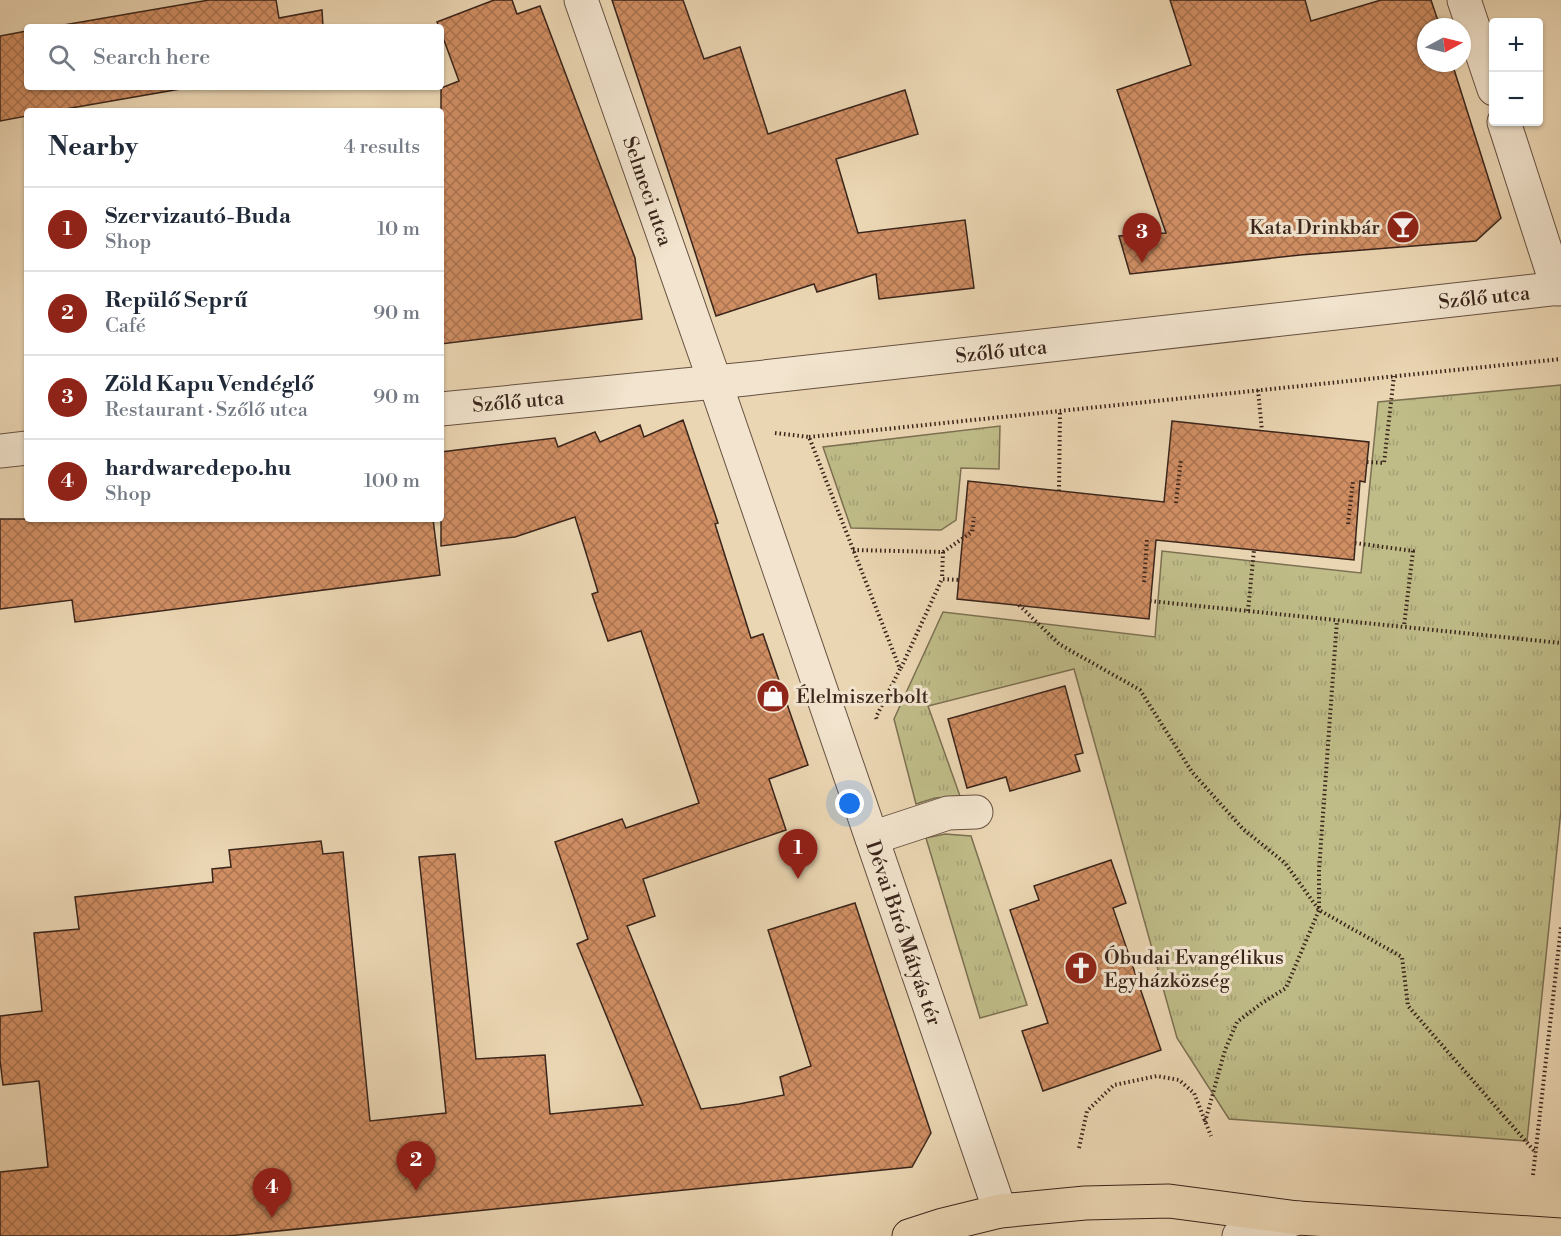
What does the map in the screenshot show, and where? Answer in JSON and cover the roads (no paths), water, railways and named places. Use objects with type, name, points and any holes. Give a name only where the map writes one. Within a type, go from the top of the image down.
[{"type":"main road","points":[[909,1236],[1000,1211],[1085,1203],[1169,1201],[1298,1218],[1561,1235]]},
{"type":"street","name":"Selmeci utca","points":[[581,0],[731,381]]},
{"type":"street","points":[[1464,0],[1489,74]]},
{"type":"street","points":[[1505,126],[1560,289]]},
{"type":"street","name":"Szőlő utca","points":[[444,409],[731,381],[1560,289]]},
{"type":"street","name":"Dévai Bíró Mátyás tér","points":[[731,381],[872,838],[1000,1211]]},
{"type":"street","points":[[0,451],[24,448]]},
{"type":"street","points":[[872,838],[948,813],[976,812]]},
{"type":"street","points":[[1239,1236],[1298,1218]]},
{"type":"place","name":"Kata Drinkbár","points":[[1403,227]]},
{"type":"place","name":"Zöld Kapu Vendéglő","points":[[1142,263]]},
{"type":"place","name":"Élelmiszerbolt","points":[[773,696]]},
{"type":"place","name":"Szervizautó-Buda","points":[[798,879]]},
{"type":"place","name":"Óbudai Evangélikus Egyházközség","points":[[1081,968]]},
{"type":"place","name":"Repülő Seprű","points":[[416,1191]]},
{"type":"place","name":"hardwaredepo.hu","points":[[272,1218]]}]
